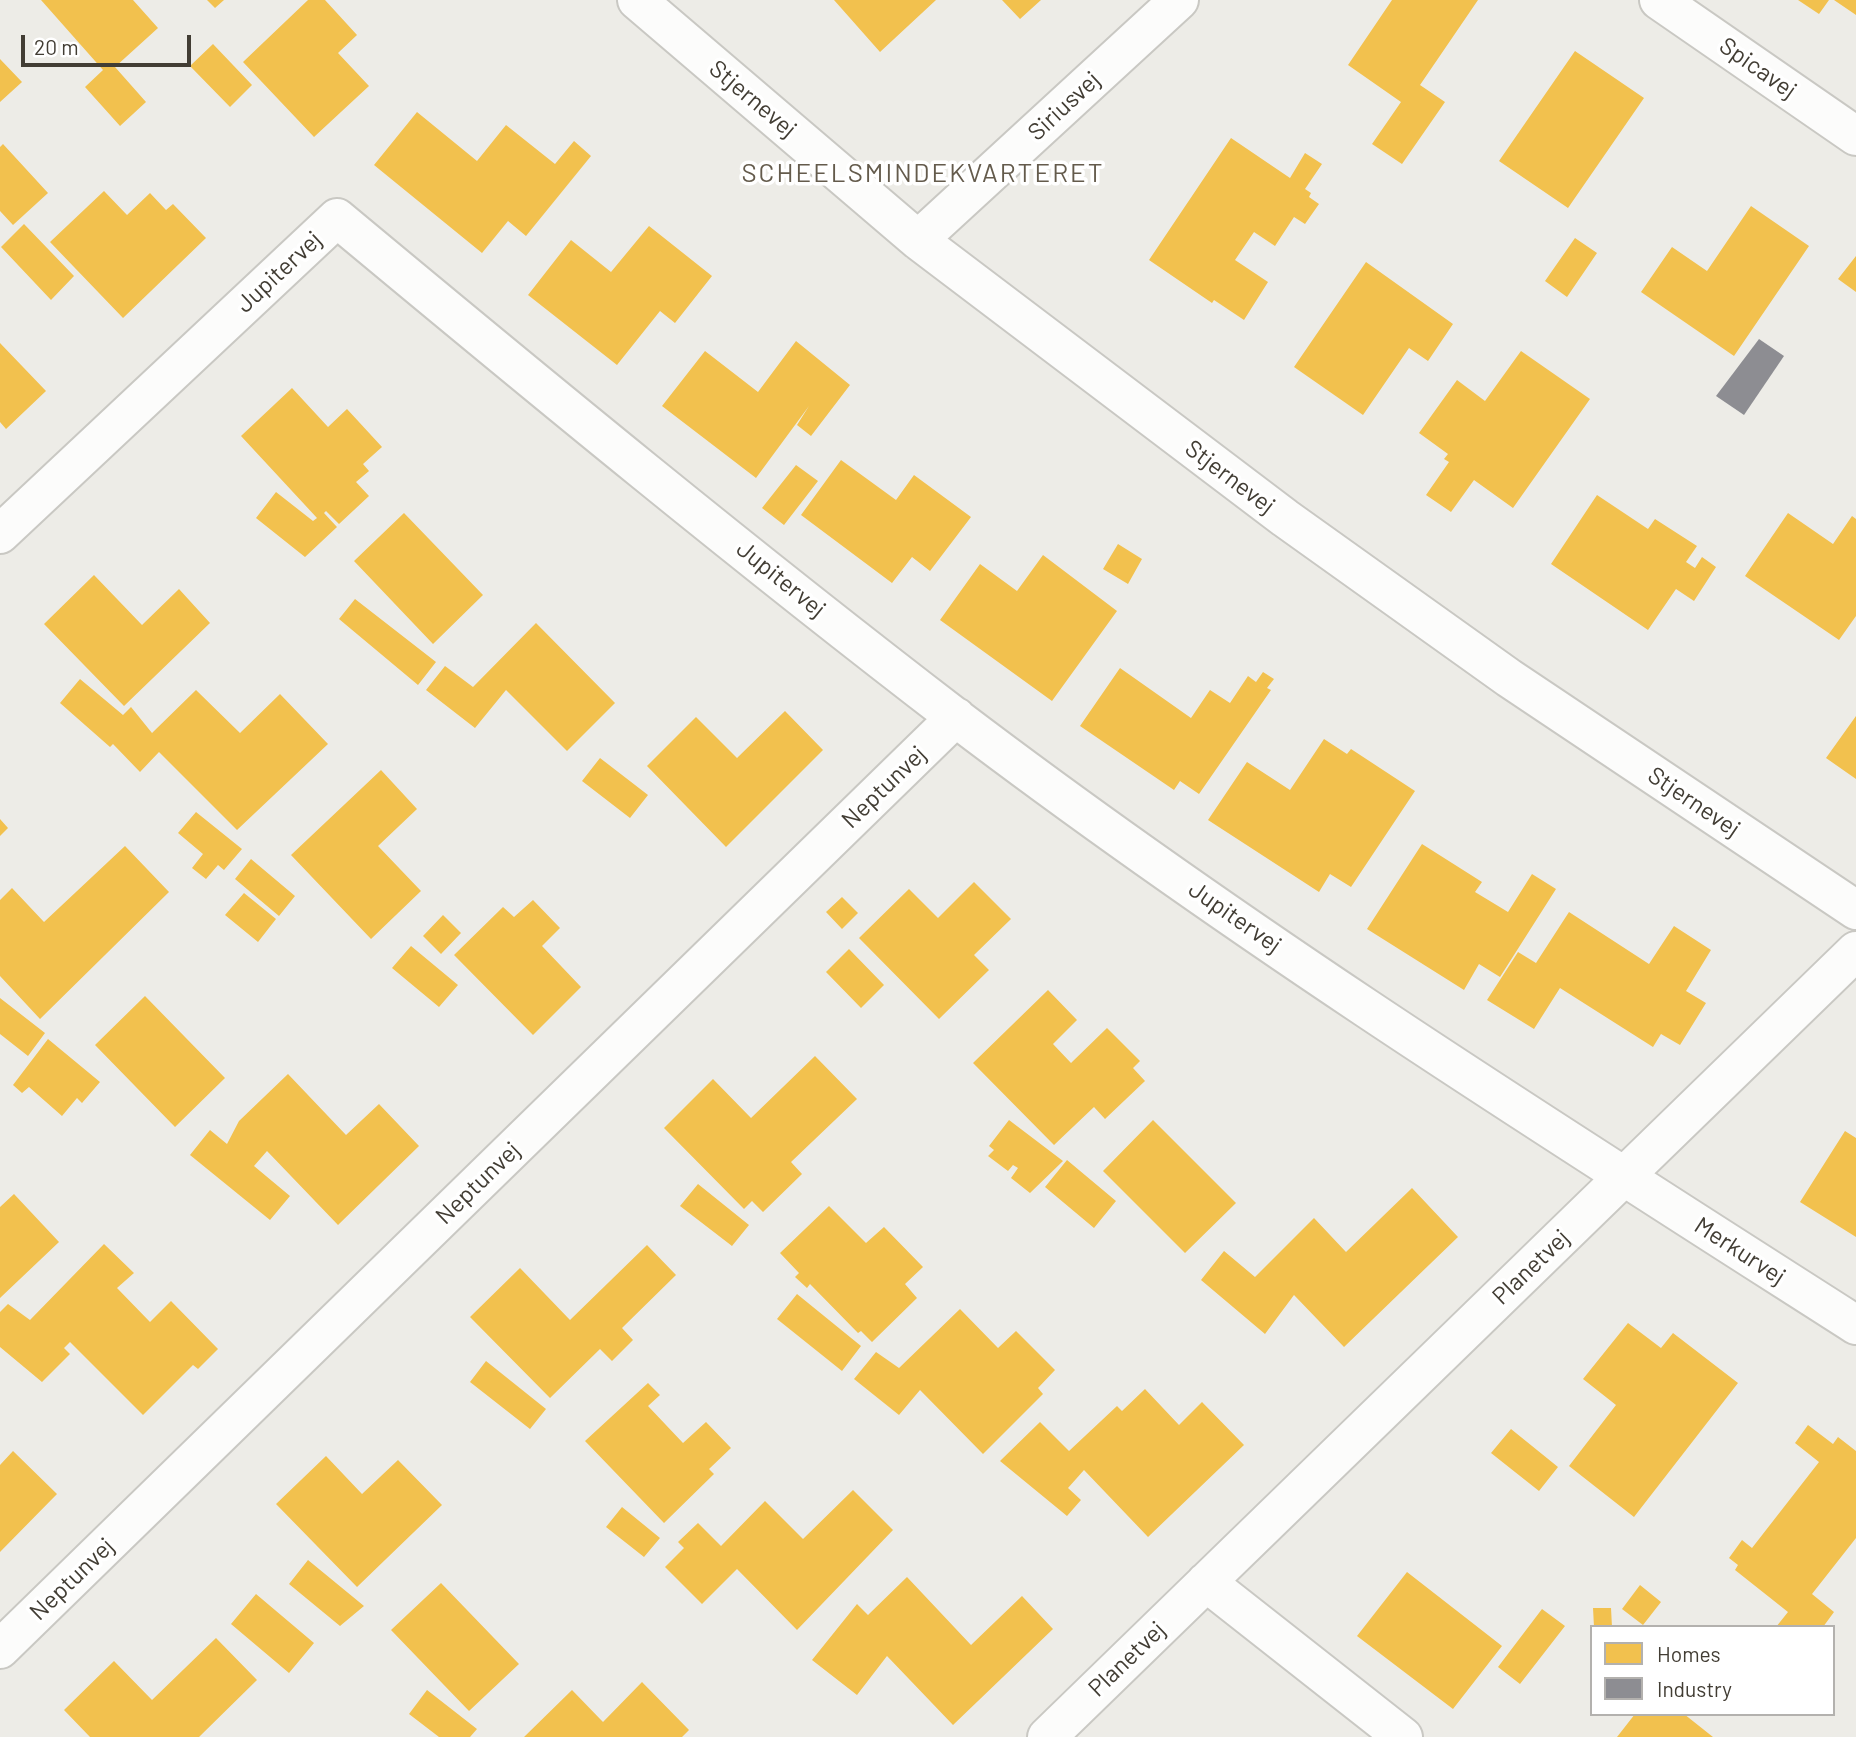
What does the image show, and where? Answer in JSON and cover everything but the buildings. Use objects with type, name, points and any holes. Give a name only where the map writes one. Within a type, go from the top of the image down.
[{"type":"street","name":"Stjernevej","points":[[637,0],[918,240],[1307,534],[1509,678],[1856,910]]},
{"type":"street","name":"Siriusvej","points":[[918,240],[1179,0]]},
{"type":"street","name":"Spicavej","points":[[1659,0],[1856,136]]},
{"type":"street","name":"Jupitervej","points":[[0,534],[337,218],[533,382],[956,717],[1270,943],[1624,1177]]},
{"type":"street","name":"Neptunvej","points":[[0,1649],[956,717]]},
{"type":"street","name":"Planetvej","points":[[1047,1737],[1856,951]]},
{"type":"street","name":"Merkurvej","points":[[1624,1177],[1856,1325]]},
{"type":"street","points":[[1206,1582],[1403,1737]]},
{"type":"district","name":"SCHEELSMINDEKVARTERET","points":[[923,173]]}]
